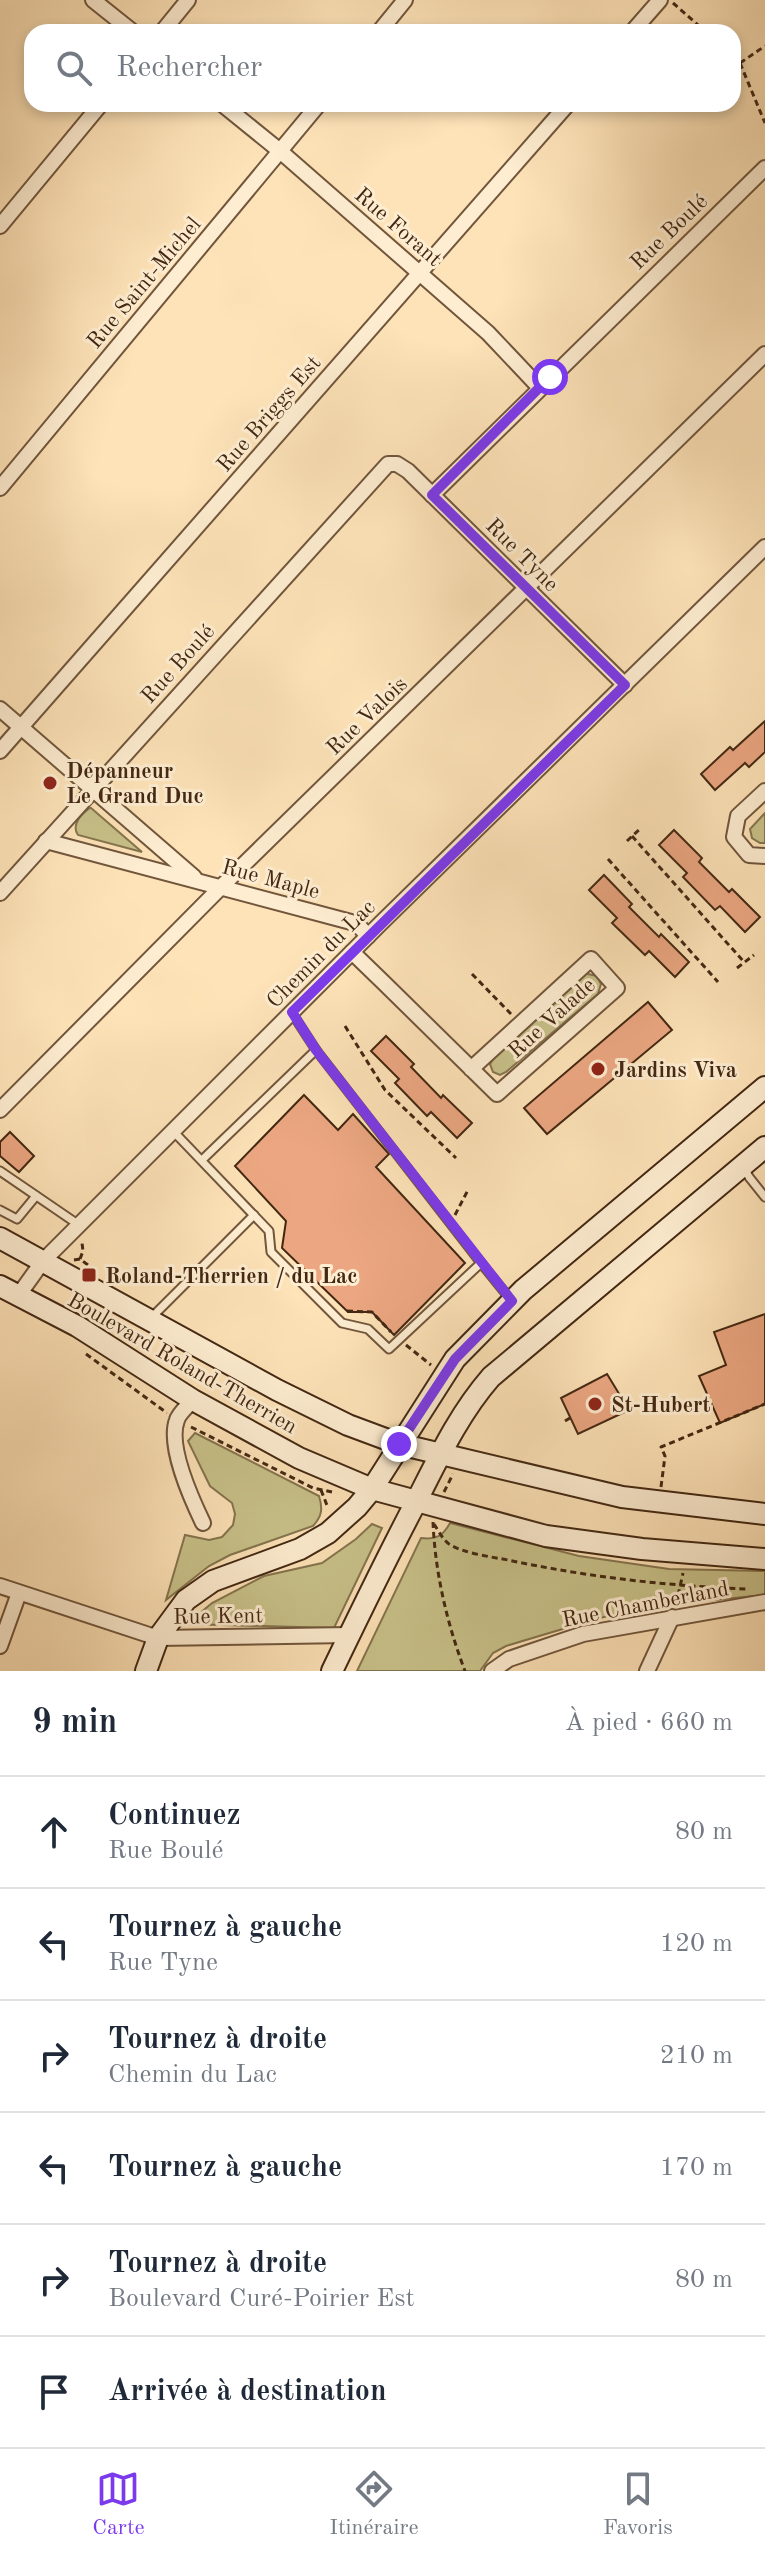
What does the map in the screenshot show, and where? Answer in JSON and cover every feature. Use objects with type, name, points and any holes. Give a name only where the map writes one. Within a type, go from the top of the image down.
[{"type":"main road","points":[[146,1671],[158,1638],[186,1600],[213,1581],[300,1549],[328,1533],[357,1507],[372,1489],[455,1359],[512,1301],[765,1087]]},
{"type":"main road","points":[[332,1671],[349,1635],[429,1512],[440,1453],[470,1401],[491,1377],[765,1147]]},
{"type":"main road","name":"Boulevard Roland-Therrien","points":[[0,1238],[277,1390],[348,1425],[399,1444],[622,1497],[765,1514]]},
{"type":"main road","name":"Boulevard Roland-Therrien","points":[[9,1291],[77,1326],[193,1400],[299,1458],[429,1512],[546,1536],[642,1549],[765,1559]]},
{"type":"street","points":[[93,0],[123,24]]},
{"type":"street","points":[[168,24],[188,0]]},
{"type":"street","points":[[386,24],[405,0]]},
{"type":"street","points":[[641,24],[666,1]]},
{"type":"street","points":[[0,226],[94,112]]},
{"type":"street","name":"Rue Forant","points":[[232,112],[499,343],[540,388]]},
{"type":"street","name":"Rue Saint-Michel","points":[[0,488],[312,112]]},
{"type":"street","name":"Rue Briggs Est","points":[[0,751],[561,112]]},
{"type":"street","name":"Rue Boulé","points":[[432,495],[765,168]]},
{"type":"street","name":"Rue Valois","points":[[0,1110],[221,887],[765,354]]},
{"type":"street","name":"Rue Boulé","points":[[0,893],[388,464]]},
{"type":"street","name":"Rue Tyne","points":[[388,464],[401,465],[625,685]]},
{"type":"street","name":"Chemin du Lac","points":[[9,1291],[43,1261],[368,936],[765,547]]},
{"type":"street","name":"Rue Maple","points":[[0,709],[191,876],[205,883]]},
{"type":"street","points":[[765,791],[738,816],[734,837],[749,855],[765,856]]},
{"type":"street","name":"Rue Maple","points":[[46,841],[351,922],[368,936]]},
{"type":"street","name":"Rue Valade","points":[[352,952],[471,1069],[497,1094],[617,988],[591,959],[471,1069]]},
{"type":"street","points":[[193,1400],[177,1420],[176,1440],[191,1498],[203,1523]]},
{"type":"street","name":"Rue Kent","points":[[0,1586],[158,1638],[349,1635]]},
{"type":"street","points":[[0,1646],[19,1593]]},
{"type":"street","name":"Rue Chamberland","points":[[492,1671],[509,1659],[583,1634],[765,1602]]},
{"type":"street","points":[[647,1671],[672,1617]]},
{"type":"lane","points":[[292,1012],[316,1050],[512,1301]]},
{"type":"lane","points":[[202,1160],[316,1050]]},
{"type":"lane","points":[[173,1131],[269,1231],[271,1252],[342,1323],[368,1329],[389,1349],[481,1263]]},
{"type":"lane","points":[[744,1165],[749,1177],[765,1197]]},
{"type":"lane","points":[[0,1171],[79,1225]]},
{"type":"lane","points":[[0,1238],[36,1196]]},
{"type":"lane","points":[[0,1210],[17,1219]]},
{"type":"lane","points":[[150,1320],[254,1215]]},
{"type":"path","points":[[666,1],[696,24]]},
{"type":"path","points":[[741,62],[765,46]]},
{"type":"path","points":[[741,65],[765,123]]},
{"type":"path","points":[[627,841],[641,828]]},
{"type":"path","points":[[632,836],[744,962]]},
{"type":"path","points":[[608,859],[718,982]]},
{"type":"path","points":[[737,968],[754,955]]},
{"type":"path","points":[[472,974],[520,1023]]},
{"type":"path","points":[[345,1026],[385,1090],[456,1158]]},
{"type":"path","points":[[451,1224],[468,1190]]},
{"type":"path","points":[[339,1304],[348,1312],[372,1312],[399,1340],[443,1374]]},
{"type":"path","points":[[657,1502],[664,1474],[665,1456],[661,1447],[765,1404]]},
{"type":"path","points":[[565,1421],[570,1418]]},
{"type":"path","points":[[461,1458],[429,1512],[434,1557],[456,1648],[465,1671]]},
{"type":"path","points":[[672,1617],[682,1587],[683,1573]]},
{"type":"shaded area","points":[[90,808],[142,852],[78,835],[76,824]]},
{"type":"shaded area","points":[[765,813],[765,843],[760,843],[752,838],[750,829]]},
{"type":"shaded area","points":[[583,973],[597,976],[601,984],[598,994],[506,1072],[500,1075],[493,1072],[490,1064],[495,1056]]},
{"type":"shaded area","points":[[195,1433],[319,1496],[321,1512],[313,1526],[230,1555],[209,1566],[166,1600],[185,1535],[209,1540],[222,1537],[233,1525],[235,1514],[232,1503],[210,1486],[188,1441]]},
{"type":"shaded area","points":[[450,1523],[579,1556],[669,1569],[765,1571],[765,1595],[665,1605],[596,1619],[506,1646],[493,1653],[480,1671],[357,1671],[421,1538],[438,1536]]},
{"type":"shaded area","points":[[372,1524],[382,1528],[334,1628],[187,1624],[212,1603],[264,1576],[322,1563]]},
{"type":"building","points":[[765,721],[765,752],[749,767],[745,763],[715,790],[701,774]]},
{"type":"building","points":[[674,830],[702,858],[699,862],[760,917],[745,932],[720,906],[715,910],[683,877],[687,873],[659,845]]},
{"type":"building","points":[[604,875],[632,904],[629,907],[689,962],[675,977],[649,951],[645,955],[612,923],[617,918],[589,890]]},
{"type":"building","name":"Jardins Viva","points":[[648,1002],[672,1030],[547,1134],[524,1108]]},
{"type":"building","points":[[386,1036],[441,1098],[443,1095],[472,1123],[457,1138],[431,1112],[427,1116],[395,1083],[399,1079],[371,1051]]},
{"type":"building","points":[[304,1095],[338,1130],[353,1114],[389,1154],[376,1167],[465,1263],[394,1335],[372,1312],[348,1312],[282,1248],[286,1221],[235,1166]]},
{"type":"building","points":[[10,1132],[34,1156],[19,1172],[0,1156],[0,1142]]},
{"type":"building","points":[[765,1314],[765,1404],[720,1423],[699,1376],[726,1365],[714,1332]]},
{"type":"building","name":"St-Hubert","points":[[607,1374],[629,1410],[578,1434],[561,1398]]},
{"type":"place","name":"Dépanneur Le Grand Duc","points":[[50,783]]},
{"type":"place","name":"Jardins Viva","points":[[598,1069]]},
{"type":"place","name":"Roland-Therrien / du Lac","points":[[89,1275]]},
{"type":"place","name":"St-Hubert","points":[[595,1404]]},
{"type":"route","points":[[399,1444],[443,1374],[512,1301],[316,1050],[292,1012],[625,685],[432,495],[550,377]]}]
